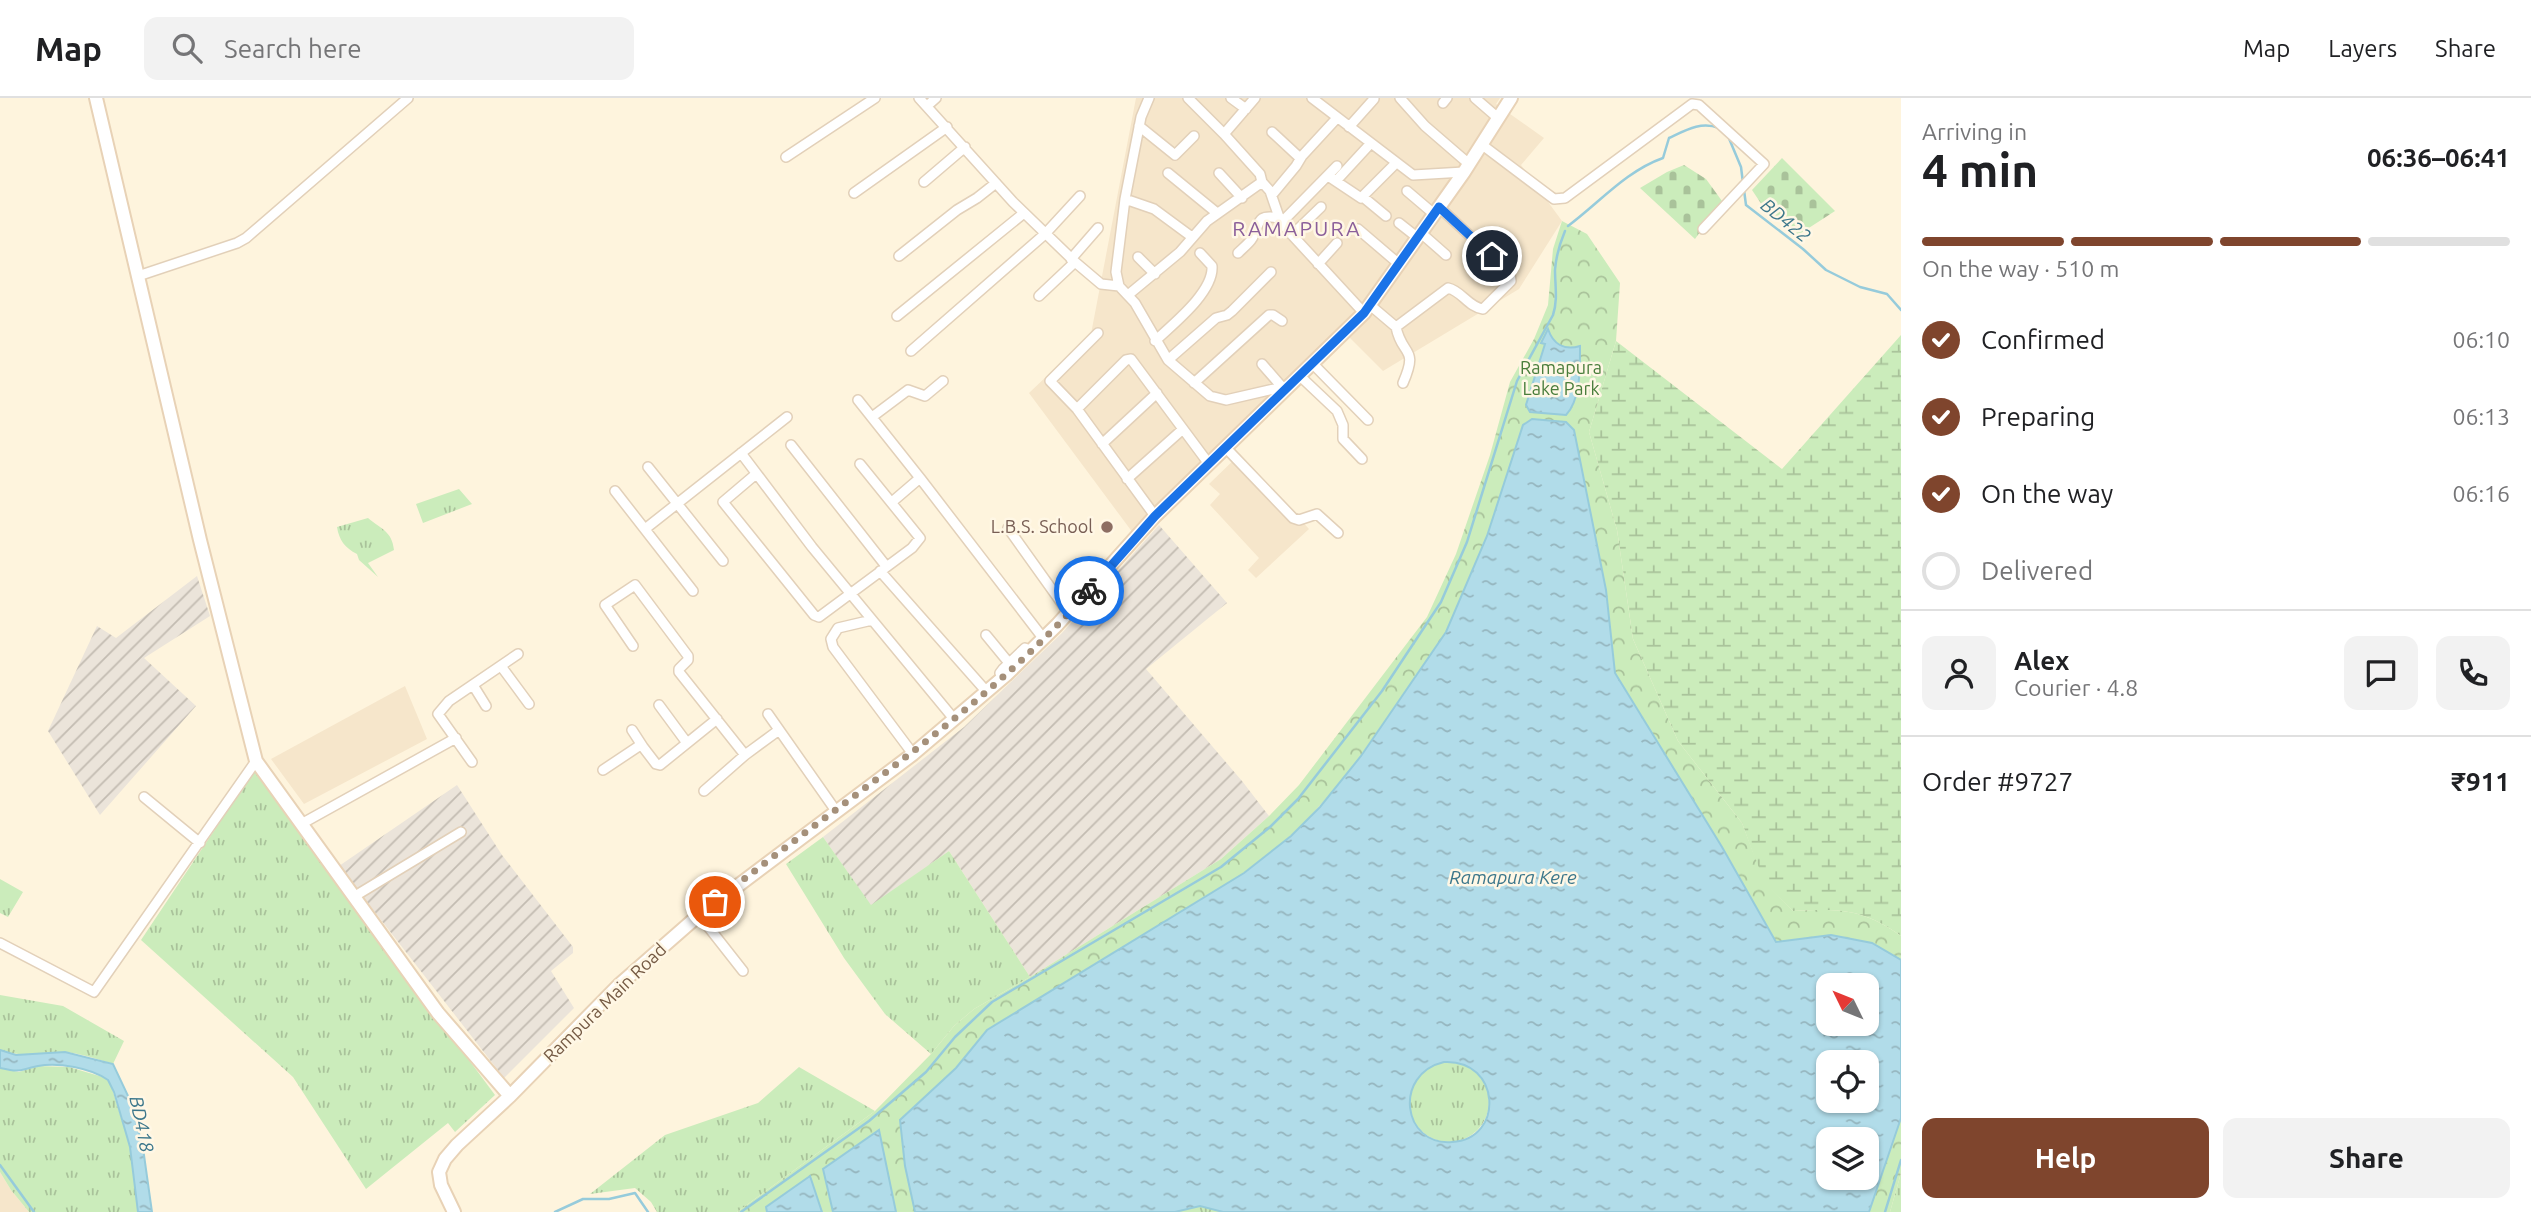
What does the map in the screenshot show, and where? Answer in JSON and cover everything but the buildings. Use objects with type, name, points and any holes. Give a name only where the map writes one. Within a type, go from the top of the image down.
[{"type":"main road","points":[[96,98],[200,540],[256,761],[438,1013],[510,1096]]},
{"type":"main road","name":"Rampura Main Road","points":[[454,1212],[441,1185],[439,1172],[457,1145],[510,1096],[619,985],[699,915],[913,754],[1043,639],[1155,516],[1367,309],[1466,168],[1511,98]]},
{"type":"street","points":[[138,276],[246,238],[408,98]]},
{"type":"street","points":[[786,157],[875,98]]},
{"type":"street","points":[[936,98],[923,102],[1024,213],[1101,284],[1119,286]]},
{"type":"street","points":[[1149,98],[1139,126],[1125,199],[1116,272],[1119,286],[1128,295],[1168,360],[1210,396],[1226,400],[1292,383]]},
{"type":"street","points":[[1188,98],[1260,174],[1262,182],[1272,195],[1280,221],[1318,264],[1367,309],[1396,327],[1411,358],[1411,365],[1403,383]]},
{"type":"street","points":[[1231,98],[1246,109]]},
{"type":"street","points":[[1224,134],[1255,98]]},
{"type":"street","points":[[1312,98],[1415,175],[1466,168]]},
{"type":"street","points":[[1400,98],[1466,168]]},
{"type":"street","points":[[1475,98],[1498,118]]},
{"type":"street","points":[[1349,127],[1374,99]]},
{"type":"street","points":[[1481,144],[1554,200],[1559,200],[1694,101],[1763,160],[1763,167],[1703,229]]},
{"type":"street","points":[[1272,195],[1300,158],[1338,118]]},
{"type":"street","points":[[1139,126],[1175,155],[1194,136]]},
{"type":"street","points":[[854,193],[947,127]]},
{"type":"street","points":[[1272,132],[1300,158]]},
{"type":"street","points":[[1280,221],[1371,143]]},
{"type":"street","points":[[924,182],[965,147]]},
{"type":"street","points":[[1363,197],[1396,163]]},
{"type":"street","points":[[1332,179],[1337,166]]},
{"type":"street","points":[[1168,173],[1217,213]]},
{"type":"street","points":[[1219,173],[1242,198]]},
{"type":"street","points":[[1332,179],[1357,197],[1363,197],[1386,216]]},
{"type":"street","points":[[1128,295],[1155,274],[1217,213],[1262,182]]},
{"type":"street","points":[[899,256],[996,183]]},
{"type":"street","points":[[1396,327],[1448,288],[1453,289],[1472,306],[1483,309],[1488,307],[1511,281],[1510,273],[1437,210],[1407,191]]},
{"type":"street","points":[[911,351],[1045,234],[1080,196]]},
{"type":"street","points":[[1125,199],[1154,209],[1192,237]]},
{"type":"street","points":[[1292,235],[1321,206]]},
{"type":"street","points":[[897,316],[1024,213]]},
{"type":"street","points":[[1238,253],[1252,239],[1261,218],[1267,215],[1280,221]]},
{"type":"street","points":[[1399,223],[1446,255]]},
{"type":"street","points":[[1039,296],[1098,228]]},
{"type":"street","points":[[1358,229],[1399,264]]},
{"type":"street","points":[[1318,264],[1337,243]]},
{"type":"street","points":[[1155,341],[1191,307],[1209,280],[1212,266],[1200,253]]},
{"type":"street","points":[[1138,257],[1155,274]]},
{"type":"street","points":[[1168,360],[1216,317],[1227,315],[1271,272]]},
{"type":"street","points":[[1194,383],[1269,315],[1282,321]]},
{"type":"street","points":[[1098,333],[1049,381],[1077,409],[1155,516]]},
{"type":"street","points":[[1077,409],[1131,359],[1209,464]]},
{"type":"street","points":[[1262,364],[1337,411],[1343,425],[1343,439],[1362,459]]},
{"type":"street","points":[[1313,364],[1368,420]]},
{"type":"street","points":[[873,417],[908,390],[925,396],[943,381]]},
{"type":"street","points":[[1102,444],[1157,393]]},
{"type":"street","points":[[858,400],[1043,639]]},
{"type":"street","points":[[645,529],[787,417]]},
{"type":"street","points":[[1128,479],[1183,429]]},
{"type":"street","points":[[791,445],[883,569],[986,691]]},
{"type":"street","points":[[1226,448],[1293,518],[1299,520],[1318,514],[1338,533]]},
{"type":"street","points":[[741,453],[851,594],[954,719]]},
{"type":"street","points":[[756,474],[723,502],[814,615],[822,616],[918,543],[920,538],[860,464]]},
{"type":"street","points":[[648,467],[723,561]]},
{"type":"street","points":[[892,502],[920,478]]},
{"type":"street","points":[[615,491],[693,591]]},
{"type":"street","points":[[1008,528],[1068,612]]},
{"type":"street","points":[[633,646],[604,605],[635,585],[688,656],[688,660],[678,672],[745,755]]},
{"type":"street","points":[[872,620],[838,628],[831,639],[833,647],[913,754]]},
{"type":"street","points":[[986,635],[1009,663]]},
{"type":"street","points":[[1002,678],[999,673],[1009,663],[1026,647],[1030,651]]},
{"type":"street","points":[[472,762],[438,714],[449,701],[518,654]]},
{"type":"street","points":[[501,666],[529,704]]},
{"type":"street","points":[[473,685],[486,706]]},
{"type":"street","points":[[659,705],[687,743]]},
{"type":"street","points":[[768,714],[836,811]]},
{"type":"street","points":[[632,730],[656,764],[660,765],[717,719]]},
{"type":"street","points":[[704,791],[779,730]]},
{"type":"street","points":[[303,823],[456,738]]},
{"type":"street","points":[[603,770],[639,746],[643,747]]},
{"type":"street","points":[[0,943],[94,992],[256,761]]},
{"type":"street","points":[[144,797],[200,843]]},
{"type":"street","points":[[355,897],[461,832]]},
{"type":"street","points":[[699,915],[743,971]]},
{"type":"shaded area","points":[[1136,98],[1500,98],[1496,104],[1544,138],[1521,165],[1562,221],[1519,289],[1383,371],[1342,330],[1133,533],[1029,393],[1091,334]]},
{"type":"shaded area","points":[[1240,454],[1309,529],[1256,578],[1248,570],[1259,558],[1210,505],[1220,494],[1209,484]]},
{"type":"shaded area","points":[[1159,525],[1227,603],[1146,669],[1269,816],[1221,859],[1030,977],[949,851],[871,906],[823,837],[964,727],[1062,633]]},
{"type":"shaded area","points":[[197,576],[210,616],[144,658],[196,706],[100,815],[48,731],[97,626],[116,638]]},
{"type":"shaded area","points":[[405,686],[427,739],[304,804],[271,759]]},
{"type":"shaded area","points":[[457,785],[502,855],[573,947],[573,953],[551,971],[574,1008],[504,1078],[339,866]]},
{"type":"shaded area","points":[[0,1172],[11,1190],[29,1212],[0,1212]]},
{"type":"green space","points":[[1782,158],[1835,211],[1798,235],[1764,208],[1752,190]]},
{"type":"green space","points":[[1684,165],[1706,179],[1722,201],[1695,239],[1640,188]]},
{"type":"green space","name":"Ramapura Lake Park","points":[[1562,221],[1587,234],[1620,283],[1616,341],[1589,432],[1617,530],[1633,639],[1678,741],[1742,823],[1764,881],[1793,911],[1850,912],[1874,920],[1901,936],[1901,960],[1872,943],[1831,935],[1776,942],[1722,847],[1615,673],[1606,590],[1574,430],[1487,536],[1446,632],[1348,774],[1305,822],[1276,849],[1228,884],[987,1030],[956,1068],[900,1120],[905,1166],[915,1212],[896,1212],[879,1131],[827,1190],[833,1212],[822,1212],[810,1177],[766,1207],[767,1212],[737,1212],[875,1111],[931,1054],[954,1026],[974,1009],[1221,859],[1299,785],[1427,617],[1456,554],[1490,455],[1510,382],[1534,339],[1548,305],[1553,249]]},
{"type":"green space","points":[[1901,335],[1901,936],[1874,920],[1850,912],[1793,911],[1763,881],[1742,823],[1678,741],[1633,639],[1617,530],[1589,432],[1616,341],[1782,469]]},
{"type":"green space","points":[[459,489],[472,504],[423,523],[416,504]]},
{"type":"green space","points":[[368,518],[388,534],[393,544],[394,550],[368,563],[378,577],[343,543],[337,527]]},
{"type":"green space","points":[[254,771],[495,1095],[455,1132],[448,1123],[366,1189],[293,1077],[141,940]]},
{"type":"green space","points":[[823,837],[871,905],[949,851],[1030,977],[974,1009],[954,1026],[931,1054],[885,1014],[844,958],[786,864]]},
{"type":"green space","points":[[0,879],[23,892],[8,917],[0,913]]},
{"type":"green space","points":[[0,995],[63,1006],[124,1041],[113,1064],[69,1053],[23,1054],[0,1050]]},
{"type":"green space","points":[[1441,1062],[1457,1062],[1478,1073],[1489,1094],[1489,1110],[1478,1131],[1457,1142],[1441,1142],[1427,1136],[1415,1124],[1409,1110],[1409,1094],[1415,1080],[1427,1068]]},
{"type":"green space","points":[[38,1066],[69,1067],[106,1078],[110,1082],[130,1147],[138,1212],[29,1212],[11,1190],[0,1172],[0,1068],[19,1072]]},
{"type":"green space","points":[[799,1067],[875,1111],[737,1212],[657,1212],[651,1202],[635,1188],[590,1194],[665,1135],[758,1103]]},
{"type":"green space","points":[[1901,1118],[1901,1173],[1890,1212],[1869,1212],[1876,1190],[1879,1190],[1879,1183]]},
{"type":"green space","points":[[1901,1173],[1901,1212],[1890,1212]]},
{"type":"green space","points":[[1200,1206],[1223,1212],[1175,1212]]},
{"type":"water","points":[[1548,329],[1560,345],[1569,348],[1580,346],[1577,392],[1566,415],[1530,412],[1526,405],[1545,344],[1541,343]]},
{"type":"water","name":"Ramapura Kere","points":[[1532,419],[1566,422],[1574,430],[1606,590],[1615,673],[1722,847],[1776,942],[1831,935],[1872,943],[1901,960],[1901,1118],[1879,1183],[1879,1127],[1816,1127],[1816,1190],[1876,1190],[1869,1212],[1223,1212],[1200,1206],[1175,1212],[915,1212],[905,1166],[900,1120],[956,1068],[987,1030],[1244,873],[1291,836],[1320,807],[1361,756],[1446,632],[1487,536],[1523,425]],"holes":[[[1444,1062],[1463,1064],[1477,1073],[1486,1085],[1489,1100],[1488,1115],[1481,1128],[1469,1138],[1452,1142],[1435,1140],[1422,1133],[1414,1122],[1410,1108],[1411,1094],[1417,1080],[1428,1069]]]},
{"type":"water","points":[[0,1050],[16,1055],[65,1052],[113,1064],[130,1100],[143,1148],[152,1212],[138,1212],[130,1147],[108,1080],[84,1069],[64,1066],[46,1065],[17,1071],[0,1068]]},
{"type":"water","points":[[879,1130],[896,1212],[833,1212],[823,1169]]},
{"type":"water","points":[[810,1176],[822,1212],[767,1212],[766,1207]]},
{"type":"waterway","name":"BD422","points":[[1568,226],[1625,179],[1663,158],[1669,138],[1700,126],[1719,128]]},
{"type":"waterway","name":"BD422","points":[[1728,136],[1741,167],[1743,183]]},
{"type":"waterway","name":"BD422","points":[[1744,190],[1746,205],[1826,270],[1860,287],[1887,294],[1901,310]]},
{"type":"waterway","points":[[741,1212],[869,1121],[926,1072],[955,1037],[992,1002],[1221,867],[1270,827],[1298,799],[1382,691],[1441,602],[1467,542],[1517,381],[1553,315],[1556,298],[1555,270],[1565,231]]},
{"type":"waterway","points":[[1885,1212],[1901,1160]]},
{"type":"waterway","points":[[0,1165],[34,1212]]},
{"type":"waterway","name":"BD418","points":[[555,1212],[583,1199],[609,1199],[635,1193],[648,1212]]},
{"type":"way so far","points":[[715,902],[913,754],[1006,675],[1089,591]]},
{"type":"place","name":"L.B.S. School","points":[[1107,527]]},
{"type":"district","name":"RAMAPURA","points":[[1297,229]]},
{"type":"route","points":[[1089,591],[1155,516],[1364,313],[1439,207],[1492,256]]}]
